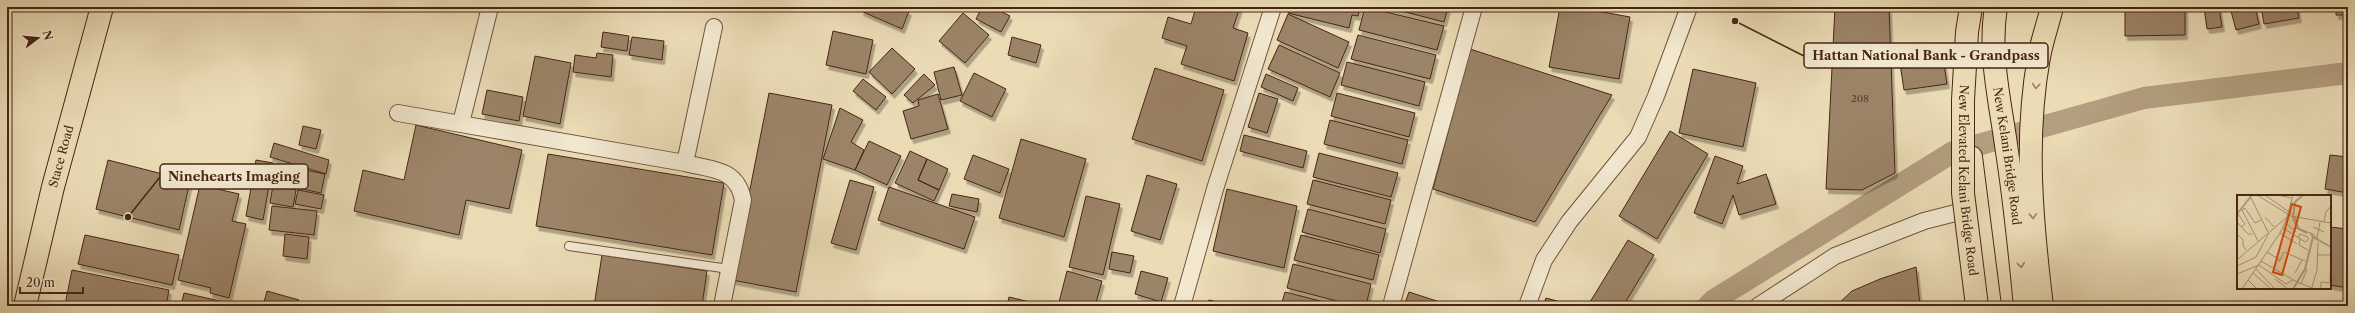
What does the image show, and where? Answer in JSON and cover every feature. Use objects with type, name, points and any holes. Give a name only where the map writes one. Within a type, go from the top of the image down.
[{"type":"main road","name":"Stace Road","points":[[25,306],[53,187],[102,7]]},
{"type":"main road","points":[[1960,7],[1958,59],[1990,306]]},
{"type":"main road","name":"New Elevated Kelani Bridge Road","points":[[1971,7],[1967,32],[1963,100],[1963,193],[1977,306]]},
{"type":"main road","name":"New Kelani Bridge Road","points":[[1996,7],[1993,24],[1993,56],[2010,170],[2025,306]]},
{"type":"main road","points":[[2042,306],[2034,242],[2030,138],[2039,57],[2052,7]]},
{"type":"street","points":[[461,123],[490,7]]},
{"type":"street","points":[[1182,306],[1216,189],[1273,7]]},
{"type":"street","points":[[1391,306],[1474,7]]},
{"type":"street","points":[[1527,306],[1544,260],[1569,222],[1638,137],[1656,96],[1689,7]]},
{"type":"street","points":[[685,163],[714,27]]},
{"type":"street","points":[[398,113],[685,163],[728,174],[741,189],[742,211],[722,306]]},
{"type":"street","points":[[1758,306],[1834,256],[1924,221],[1976,197]]},
{"type":"lane","points":[[569,246],[729,269]]},
{"type":"building","points":[[863,7],[901,7],[909,11],[902,29],[861,11]]},
{"type":"building","points":[[982,7],[992,7],[1010,16],[1001,32],[976,19]]},
{"type":"building","points":[[1196,7],[1240,7],[1233,28],[1248,33],[1234,81],[1181,64],[1187,46],[1162,38],[1168,17],[1191,24]]},
{"type":"building","points":[[1289,7],[1360,7],[1358,16],[1352,15],[1349,28],[1288,13]]},
{"type":"building","points":[[1365,7],[1444,26],[1437,50],[1359,30]]},
{"type":"building","points":[[1386,7],[1448,7],[1444,22]]},
{"type":"building","points":[[1560,7],[1575,7],[1630,17],[1619,79],[1549,67]]},
{"type":"building","points":[[1835,7],[1889,7],[1895,173],[1862,190],[1826,189]]},
{"type":"building","points":[[2125,7],[2185,7],[2185,35],[2125,36]]},
{"type":"building","points":[[2204,7],[2219,7],[2222,27],[2207,29]]},
{"type":"building","points":[[2230,7],[2255,7],[2259,24],[2236,30]]},
{"type":"building","points":[[2261,7],[2297,7],[2299,18],[2264,24]]},
{"type":"building","points":[[2336,7],[2348,7],[2348,15],[2336,15]]},
{"type":"building","points":[[963,13],[989,35],[965,63],[939,41]]},
{"type":"building","points":[[1288,14],[1349,42],[1338,68],[1277,40]]},
{"type":"building","points":[[833,31],[873,40],[866,74],[826,65]]},
{"type":"building","points":[[603,32],[629,36],[627,51],[601,47]]},
{"type":"building","points":[[1358,35],[1436,55],[1430,79],[1351,59]]},
{"type":"building","points":[[632,37],[664,41],[662,60],[629,55]]},
{"type":"building","points":[[1012,37],[1041,45],[1036,63],[1008,55]]},
{"type":"building","points":[[1279,45],[1340,73],[1330,97],[1268,69]]},
{"type":"building","points":[[892,48],[915,69],[892,94],[869,72]]},
{"type":"building","points":[[1470,49],[1612,95],[1535,222],[1433,189]]},
{"type":"building","points":[[1942,51],[1947,84],[1904,90],[1899,57]]},
{"type":"building","points":[[597,53],[613,55],[611,77],[573,72],[575,55],[596,58]]},
{"type":"building","points":[[535,56],[571,63],[560,124],[523,116]]},
{"type":"building","points":[[1347,62],[1425,82],[1419,106],[1341,85]]},
{"type":"building","points":[[954,67],[962,95],[941,100],[934,72]]},
{"type":"building","points":[[1155,68],[1224,90],[1202,161],[1132,139]]},
{"type":"building","points":[[1693,69],[1756,83],[1743,147],[1679,133]]},
{"type":"building","points":[[974,73],[1006,89],[992,117],[960,101]]},
{"type":"building","points":[[924,74],[935,85],[913,103],[904,95]]},
{"type":"building","points":[[1266,74],[1298,88],[1293,101],[1261,87]]},
{"type":"building","points":[[863,79],[886,97],[876,110],[853,91]]},
{"type":"building","points":[[487,90],[523,97],[519,121],[482,114]]},
{"type":"building","points":[[769,93],[832,105],[796,292],[732,280]]},
{"type":"building","points":[[1259,93],[1278,99],[1267,133],[1248,127]]},
{"type":"building","points":[[1337,93],[1415,113],[1409,137],[1331,116]]},
{"type":"building","points":[[938,94],[948,129],[911,139],[903,111],[919,106],[918,100]]},
{"type":"building","points":[[840,108],[863,120],[851,142],[864,150],[855,170],[823,159]]},
{"type":"building","points":[[1330,120],[1408,140],[1402,164],[1324,144]]},
{"type":"building","points":[[416,125],[522,150],[509,209],[466,200],[459,235],[354,211],[363,170],[404,180]]},
{"type":"building","points":[[303,126],[321,130],[316,149],[299,145]]},
{"type":"building","points":[[1670,131],[1708,154],[1657,239],[1619,216]]},
{"type":"building","points":[[1244,135],[1307,151],[1303,168],[1240,151]]},
{"type":"building","points":[[1021,139],[1086,159],[1064,237],[999,218]]},
{"type":"building","points":[[869,141],[901,156],[887,185],[855,170]]},
{"type":"building","points":[[274,143],[329,160],[326,174],[270,157]]},
{"type":"building","points":[[910,151],[927,159],[918,180],[939,190],[934,201],[895,183]]},
{"type":"building","points":[[1319,153],[1398,173],[1391,197],[1313,177]]},
{"type":"building","points":[[548,154],[724,183],[712,255],[536,226]]},
{"type":"building","points":[[973,155],[1009,169],[1000,193],[964,179]]},
{"type":"building","points":[[2330,155],[2348,157],[2348,193],[2325,189]]},
{"type":"building","points":[[1715,156],[1743,166],[1737,184],[1766,174],[1776,204],[1739,215],[1733,195],[1722,224],[1694,213]]},
{"type":"building","points":[[927,159],[948,169],[939,190],[918,180]]},
{"type":"building","points":[[108,160],[190,181],[179,230],[96,209]]},
{"type":"building","points":[[256,160],[273,163],[263,220],[246,216]]},
{"type":"building","points":[[277,164],[325,174],[321,193],[273,183]]},
{"type":"building","points":[[1147,175],[1177,184],[1160,240],[1131,231]]},
{"type":"building","points":[[850,180],[874,187],[856,250],[831,243]]},
{"type":"building","points":[[1313,180],[1391,200],[1385,224],[1307,204]]},
{"type":"building","points":[[200,185],[239,194],[232,221],[246,224],[229,298],[210,293],[211,288],[178,280]]},
{"type":"building","points":[[273,185],[296,190],[293,207],[270,203]]},
{"type":"building","points":[[889,187],[975,217],[964,249],[878,220]]},
{"type":"building","points":[[1227,189],[1297,206],[1284,268],[1213,251]]},
{"type":"building","points":[[298,190],[324,195],[321,209],[295,204]]},
{"type":"building","points":[[952,194],[979,199],[977,212],[949,206]]},
{"type":"building","points":[[1086,196],[1120,204],[1103,275],[1069,267]]},
{"type":"building","points":[[272,206],[317,211],[314,235],[269,230]]},
{"type":"building","points":[[1308,209],[1386,229],[1380,253],[1302,232]]},
{"type":"building","points":[[2331,227],[2348,229],[2348,288],[2331,285]]},
{"type":"building","points":[[285,234],[309,237],[307,259],[283,256]]},
{"type":"building","points":[[85,235],[179,255],[172,285],[78,264]]},
{"type":"building","points":[[1301,235],[1379,255],[1373,280],[1294,260]]},
{"type":"building","points":[[1628,240],[1654,255],[1623,306],[1598,306],[1590,302]]},
{"type":"building","points":[[1112,252],[1134,256],[1130,273],[1109,269]]},
{"type":"building","points":[[602,255],[707,271],[702,306],[594,306]]},
{"type":"building","points":[[1293,264],[1371,284],[1366,306],[1356,306],[1287,288]]},
{"type":"building","points":[[1916,267],[1920,306],[1836,306],[1852,291],[1880,279]]},
{"type":"building","points":[[72,270],[169,290],[166,306],[65,305]]},
{"type":"building","points":[[1067,271],[1102,281],[1095,306],[1058,306]]},
{"type":"building","points":[[1141,271],[1168,278],[1161,302],[1135,294]]},
{"type":"building","points":[[267,291],[299,300],[297,306],[263,306]]},
{"type":"building","points":[[1285,292],[1340,306],[1281,306]]},
{"type":"building","points":[[1409,292],[1452,306],[1404,306]]},
{"type":"building","points":[[184,293],[229,303],[228,306],[181,306]]},
{"type":"building","points":[[1009,297],[1034,303],[1033,306],[1007,306]]},
{"type":"building","points":[[1546,298],[1575,306],[1543,306]]},
{"type":"building","points":[[1209,300],[1234,306],[1207,306]]},
{"type":"waterway","points":[[1708,306],[1714,300],[1953,152],[2144,98],[2348,73]]},
{"type":"place","name":"Hattan National Bank - Grandpass","points":[[1735,21]]},
{"type":"place","name":"Ninehearts Imaging","points":[[128,217]]}]
